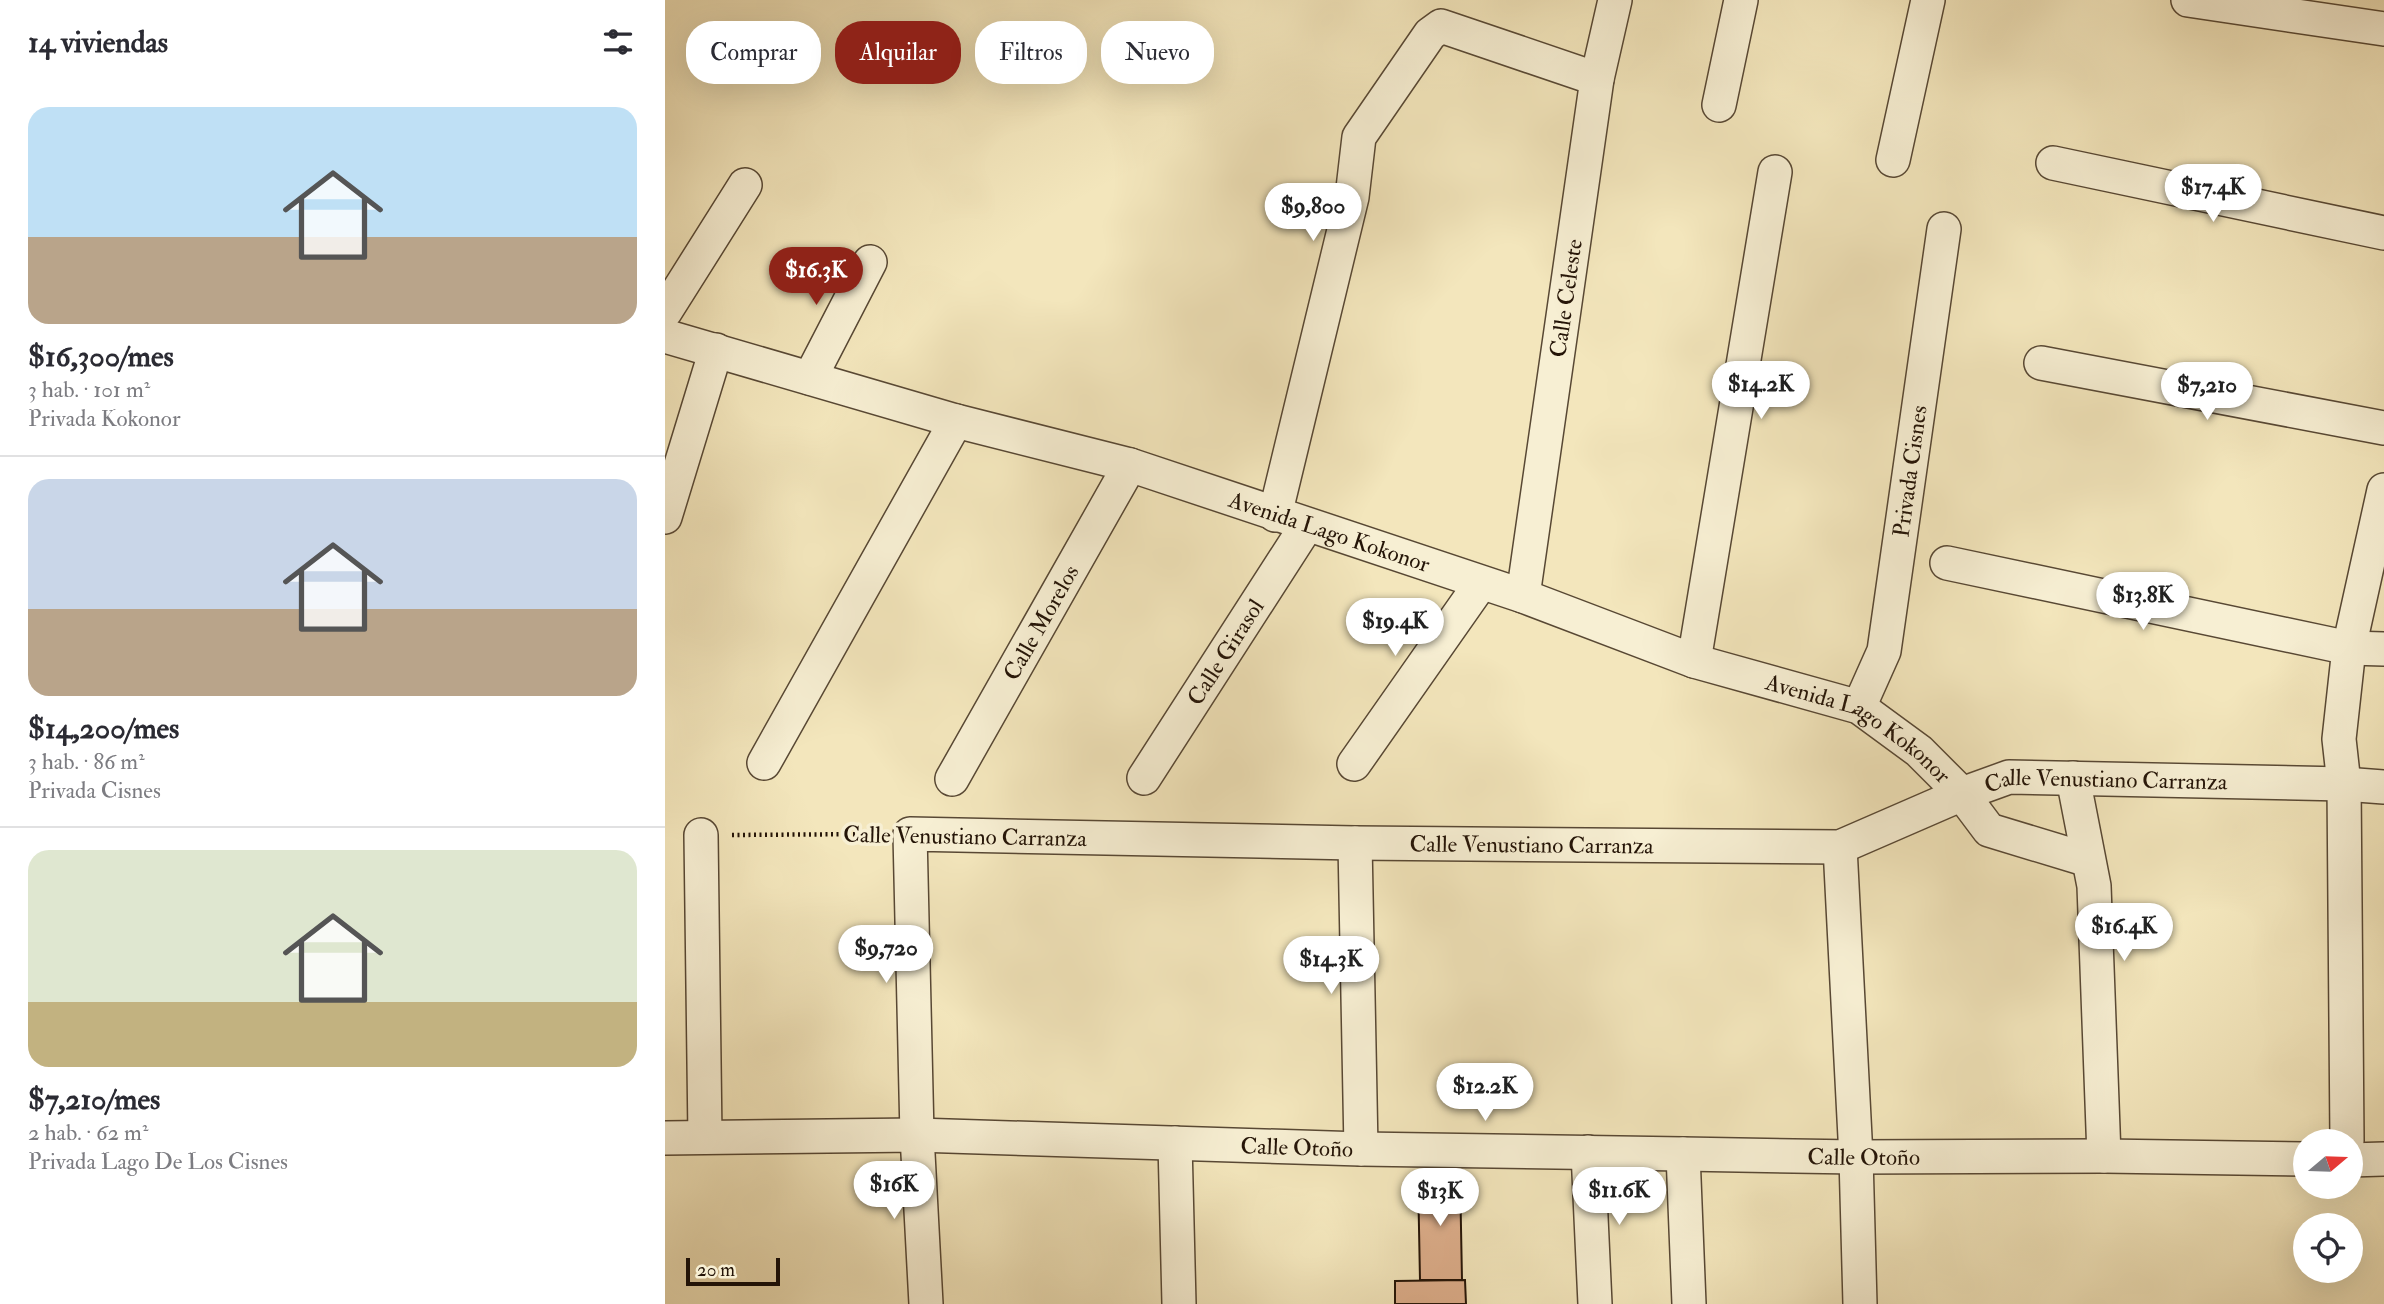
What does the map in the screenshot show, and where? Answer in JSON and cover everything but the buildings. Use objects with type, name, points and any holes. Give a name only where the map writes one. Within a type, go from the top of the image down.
[{"type":"street","name":"Calle Celeste","points":[[1523,596],[1597,79],[1615,0]]},
{"type":"street","points":[[1719,105],[1741,0]]},
{"type":"street","points":[[1893,160],[1928,0]]},
{"type":"street","points":[[2188,0],[2384,29]]},
{"type":"street","points":[[1275,515],[1352,197],[1359,137],[1430,34],[1441,26],[1597,79]]},
{"type":"street","points":[[2053,163],[2384,233]]},
{"type":"street","points":[[1694,661],[1775,172]]},
{"type":"street","points":[[665,312],[745,185]]},
{"type":"street","name":"Privada Cisnes","points":[[1859,707],[1884,651],[1944,229]]},
{"type":"street","points":[[810,378],[870,262]]},
{"type":"street","name":"Avenida Lago Kokonor","points":[[665,335],[956,421],[1130,465],[1523,596],[1694,661],[1859,707],[1919,751],[1962,794],[1989,830],[2088,860]]},
{"type":"street","points":[[665,517],[716,349]]},
{"type":"street","points":[[2041,363],[2384,428]]},
{"type":"street","points":[[764,763],[956,421]]},
{"type":"street","name":"Calle Morelos","points":[[952,779],[1130,465]]},
{"type":"street","points":[[2347,1129],[2344,784],[2339,739],[2349,648],[2384,490]]},
{"type":"street","name":"Calle Girasol","points":[[1144,778],[1307,525]]},
{"type":"street","points":[[1947,563],[2349,648],[2384,649]]},
{"type":"street","points":[[1354,764],[1481,583]]},
{"type":"street","name":"Calle Venustiano Carranza","points":[[909,834],[1355,843],[1840,847],[1962,794],[2009,777],[2384,787]]},
{"type":"street","points":[[2073,778],[2094,886],[2104,1156]]},
{"type":"street","points":[[909,834],[917,1135],[926,1304]]},
{"type":"street","points":[[701,835],[705,1137]]},
{"type":"street","points":[[1355,843],[1361,1149]]},
{"type":"street","points":[[1840,847],[1857,1157],[1860,1304]]},
{"type":"street","name":"Calle Otoño","points":[[665,1138],[917,1135],[1361,1149],[1857,1157],[2293,1159]]},
{"type":"street","points":[[1175,1143],[1179,1304]]},
{"type":"street","points":[[1588,1152],[1595,1304]]},
{"type":"street","points":[[1683,1154],[1689,1304]]},
{"type":"street","points":[[2363,1160],[2384,1159]]},
{"type":"path","name":"Calle Venustiano Carranza","points":[[701,835],[909,834]]}]
